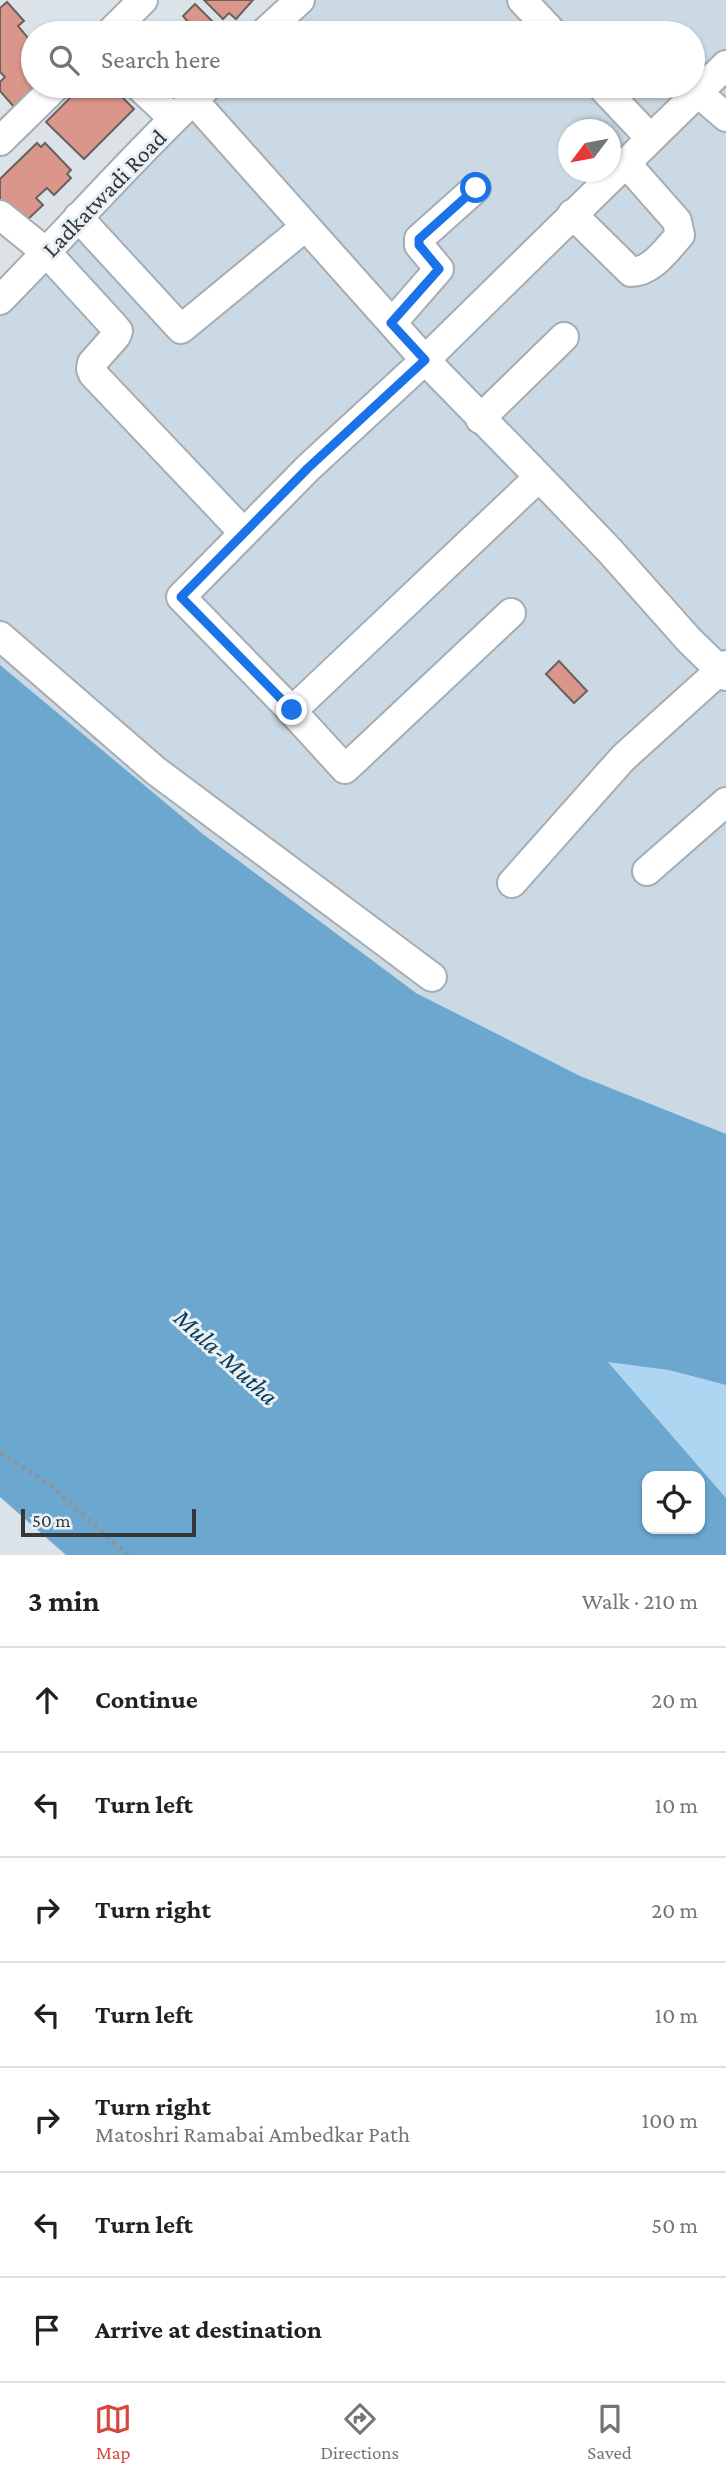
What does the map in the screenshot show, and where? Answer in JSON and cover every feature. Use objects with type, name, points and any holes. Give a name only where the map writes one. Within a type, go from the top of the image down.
[{"type":"street","points":[[122,21],[143,0]]},
{"type":"street","points":[[277,21],[300,0]]},
{"type":"street","points":[[522,0],[542,21]]},
{"type":"street","points":[[705,85],[726,65]]},
{"type":"street","points":[[0,141],[44,98]]},
{"type":"street","points":[[612,98],[650,138]]},
{"type":"street","points":[[511,613],[345,769],[292,710],[181,597],[308,468],[425,360],[691,98]]},
{"type":"street","points":[[704,98],[726,117]]},
{"type":"street","points":[[192,102],[480,419],[539,477],[689,640],[724,670],[623,758],[512,883]]},
{"type":"street","name":"Ladkatwadi Road","points":[[0,300],[47,253],[78,216],[192,102]]},
{"type":"street","points":[[572,214],[631,272],[638,272],[650,266],[680,235],[680,230],[677,221],[625,162]]},
{"type":"street","points":[[391,323],[439,269],[419,245],[419,239],[476,188]]},
{"type":"street","points":[[0,215],[47,253],[118,331],[92,363],[90,369],[93,374],[244,533]]},
{"type":"street","points":[[78,216],[181,329],[305,227]]},
{"type":"street","points":[[480,419],[564,337]]},
{"type":"street","points":[[292,710],[539,477]]},
{"type":"street","points":[[0,636],[156,771],[432,977]]},
{"type":"street","points":[[647,871],[726,802]]},
{"type":"path","points":[[0,1453],[46,1482],[128,1555]]},
{"type":"shaded area","points":[[285,0],[726,0],[726,1555],[705,1534],[705,1471],[642,1472],[0,911],[0,286],[185,98],[705,98],[705,21],[263,21]]},
{"type":"shaded area","points":[[608,1361],[669,1370],[726,1385],[726,1498]]},
{"type":"water","name":"Mula-Mutha","points":[[0,665],[204,835],[416,993],[580,1076],[726,1134],[726,1385],[669,1370],[608,1362],[703,1471],[642,1471],[642,1534],[705,1534],[705,1474],[726,1498],[726,1555],[66,1555],[0,1497]]},
{"type":"building","points":[[204,0],[253,0],[236,19],[229,13],[223,19]]},
{"type":"building","points":[[7,2],[24,21],[18,26],[21,30],[21,98],[26,98],[15,108],[0,91],[0,82],[5,77],[0,72],[0,8]]},
{"type":"building","points":[[195,4],[212,21],[187,21],[183,16]]},
{"type":"building","points":[[70,98],[123,98],[134,109],[84,159],[46,122]]},
{"type":"building","points":[[37,143],[41,147],[45,143],[71,170],[67,174],[71,178],[54,195],[47,188],[36,198],[43,205],[24,223],[0,207],[0,179]]},
{"type":"building","points":[[559,661],[587,691],[574,703],[546,674]]},
{"type":"route","points":[[292,710],[181,597],[308,468],[425,360],[391,323],[439,269],[419,245],[419,239],[476,188]]}]
